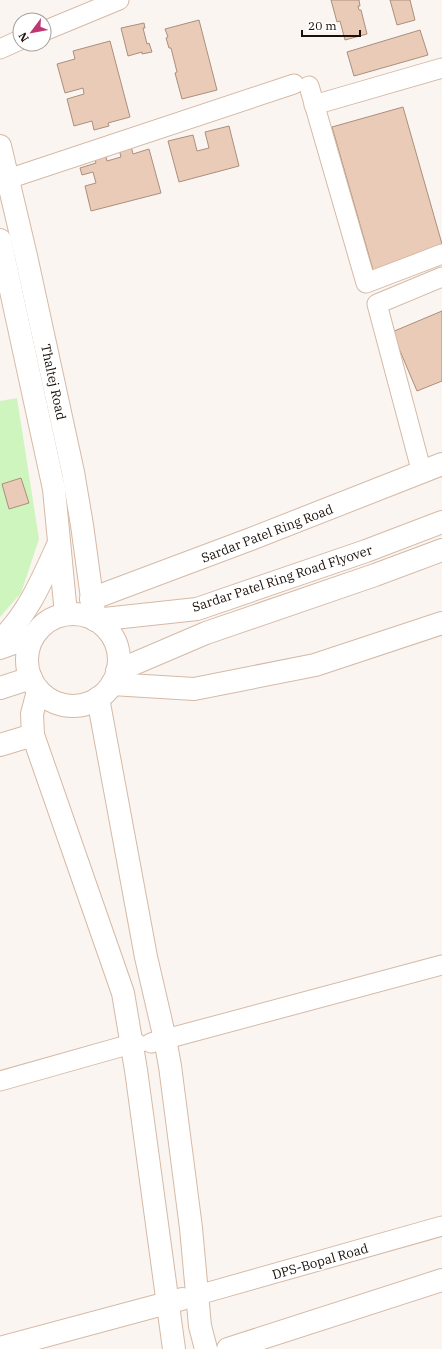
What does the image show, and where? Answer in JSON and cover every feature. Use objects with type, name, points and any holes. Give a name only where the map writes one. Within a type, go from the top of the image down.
[{"type":"main road","name":"Thaltej Road","points":[[0,146],[26,256],[73,472],[82,525],[93,610]]},
{"type":"main road","points":[[0,240],[54,489],[66,614]]},
{"type":"main road","name":"Sardar Patel Ring Road","points":[[93,610],[442,464]]},
{"type":"main road","name":"Sardar Patel Ring Road Flyover","points":[[93,610],[197,609],[366,551],[442,522]]},
{"type":"main road","points":[[0,641],[9,632],[33,598],[59,544]]},
{"type":"main road","name":"Sardar Patel Ring Road Flyover","points":[[109,684],[206,633],[375,576],[442,550]]},
{"type":"main road","points":[[174,1349],[168,1302],[146,1042],[146,958],[109,684],[118,656],[115,642],[93,610],[86,616],[66,614],[53,618],[42,626],[33,636],[28,649],[27,664],[34,684],[32,722],[34,735],[123,993],[146,1042],[191,1228],[200,1326],[206,1349]]},
{"type":"main road","points":[[34,684],[49,700],[63,705],[77,706],[91,702],[109,684],[194,689],[315,665],[442,623]]},
{"type":"main road","points":[[0,648],[33,636]]},
{"type":"main road","points":[[0,688],[34,684]]},
{"type":"main road","points":[[0,745],[34,735]]},
{"type":"main road","points":[[228,1349],[442,1280]]},
{"type":"main road","points":[[0,1348],[198,1295]]},
{"type":"street","points":[[52,28],[119,0]]},
{"type":"street","points":[[0,49],[12,44]]},
{"type":"street","points":[[314,105],[442,68]]},
{"type":"street","points":[[8,179],[302,85],[314,105],[366,283],[442,254]]},
{"type":"street","points":[[422,473],[377,304],[442,277]]},
{"type":"street","points":[[0,1081],[442,966]]},
{"type":"street","name":"DPS-Bopal Road","points":[[198,1295],[442,1226]]},
{"type":"green space","points":[[17,398],[39,539],[21,593],[0,617],[0,401]]},
{"type":"building","points":[[331,0],[359,0],[360,6],[358,6],[359,10],[361,10],[367,34],[345,40],[340,21],[337,22]]},
{"type":"building","points":[[390,0],[410,0],[415,20],[397,25]]},
{"type":"building","points":[[199,20],[217,90],[182,99],[175,73],[177,72],[171,48],[169,48],[166,38],[168,37],[165,29]]},
{"type":"building","points":[[144,23],[145,28],[143,28],[147,44],[149,43],[152,52],[142,54],[142,52],[128,56],[121,28]]},
{"type":"building","points":[[420,30],[428,55],[354,76],[347,52]]},
{"type":"building","points":[[110,41],[130,117],[108,123],[109,126],[94,130],[92,121],[74,126],[67,99],[84,94],[83,88],[65,93],[57,64],[75,59],[73,51]]},
{"type":"building","points":[[403,107],[442,244],[442,251],[373,270],[332,127]]},
{"type":"building","points":[[229,126],[239,166],[179,182],[168,141],[193,135],[197,151],[209,148],[205,132]]},
{"type":"building","points":[[131,146],[133,154],[149,149],[161,193],[91,211],[85,186],[96,183],[93,172],[82,175],[80,168],[96,163],[94,156],[105,153],[107,161],[121,157],[119,149]]},
{"type":"building","points":[[442,311],[442,381],[417,391],[392,332]]},
{"type":"building","points":[[21,478],[29,503],[9,509],[2,484]]}]
